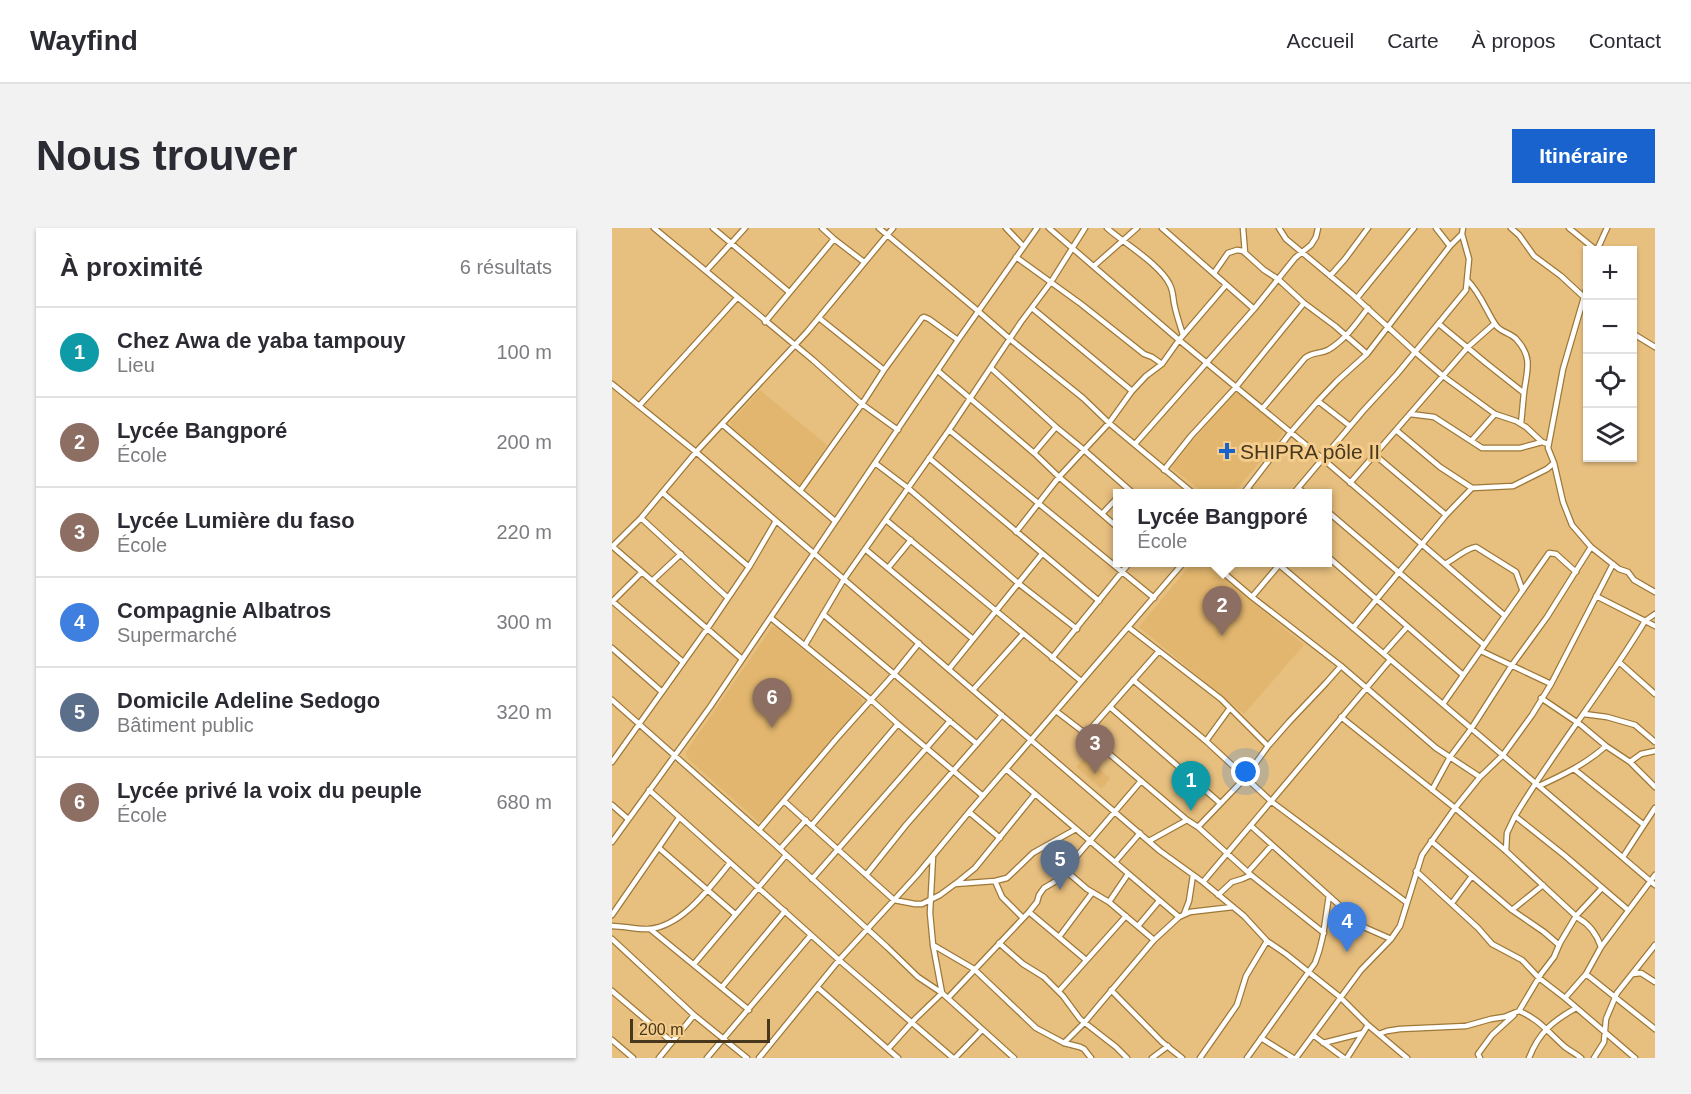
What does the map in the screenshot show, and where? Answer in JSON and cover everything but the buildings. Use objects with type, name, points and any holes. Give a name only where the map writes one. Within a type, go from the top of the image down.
[{"type":"street","points":[[654,228],[754,310],[765,322],[795,345],[862,404],[898,430]]},
{"type":"street","points":[[713,228],[789,292]]},
{"type":"street","points":[[706,272],[745,228]]},
{"type":"street","points":[[822,228],[864,262]]},
{"type":"street","points":[[879,228],[1076,392],[1186,489]]},
{"type":"street","points":[[742,659],[612,546],[641,518],[696,452],[819,318],[893,228]]},
{"type":"street","points":[[1006,228],[1023,246]]},
{"type":"street","points":[[612,842],[714,702],[978,310],[1037,228]]},
{"type":"street","points":[[1049,228],[1504,615]]},
{"type":"street","points":[[805,645],[844,579],[1051,282],[1085,228]]},
{"type":"street","points":[[1107,228],[1166,278],[1172,288],[1181,338]]},
{"type":"street","points":[[1094,266],[1137,228]]},
{"type":"street","points":[[1162,228],[1254,309]]},
{"type":"street","points":[[1243,228],[1245,253]]},
{"type":"street","points":[[1279,228],[1286,239],[1357,298],[1443,376],[1495,414],[1521,424],[1545,443],[1554,463],[1563,502],[1572,525],[1591,547],[1619,569],[1630,573],[1634,580],[1655,592]]},
{"type":"street","points":[[1135,444],[1254,309],[1301,251],[1314,241],[1318,228]]},
{"type":"street","points":[[1330,276],[1368,228]]},
{"type":"street","points":[[1357,298],[1414,228]]},
{"type":"street","points":[[1436,228],[1450,246]]},
{"type":"street","points":[[1511,228],[1534,256],[1583,296]]},
{"type":"street","points":[[1569,228],[1591,246]]},
{"type":"street","points":[[1598,246],[1607,228]]},
{"type":"street","points":[[1247,489],[1318,401],[1367,354],[1463,231]]},
{"type":"street","points":[[1298,488],[1464,293],[1468,281],[1468,258],[1463,231]]},
{"type":"street","points":[[765,322],[834,239]]},
{"type":"street","points":[[1214,273],[1228,253],[1237,250],[1245,253],[1367,354]]},
{"type":"street","points":[[1016,257],[1144,354],[1161,364]]},
{"type":"street","points":[[1468,281],[1489,312],[1494,324],[1501,331],[1516,339],[1528,358],[1521,424]]},
{"type":"street","points":[[1016,532],[1059,477],[1109,423],[1132,391],[1161,364],[1226,285]]},
{"type":"street","points":[[639,406],[737,298]]},
{"type":"street","points":[[1545,443],[1563,369],[1586,300]]},
{"type":"street","points":[[1164,470],[1191,436],[1236,387],[1304,303]]},
{"type":"street","points":[[1032,308],[1132,391]]},
{"type":"street","points":[[1262,409],[1305,358],[1310,354],[1327,351],[1346,336],[1368,308]]},
{"type":"street","points":[[800,491],[884,370],[924,317],[958,340]]},
{"type":"street","points":[[819,318],[884,370]]},
{"type":"street","points":[[1439,324],[1524,393]]},
{"type":"street","points":[[1350,483],[1468,347],[1494,324]]},
{"type":"street","points":[[1637,336],[1655,347]]},
{"type":"street","points":[[991,368],[1127,487]]},
{"type":"street","points":[[938,371],[1113,524]]},
{"type":"street","points":[[612,384],[696,452],[1149,841],[1244,916],[1267,941],[1340,997],[1368,1025],[1407,1058]]},
{"type":"street","points":[[1318,401],[1350,426]]},
{"type":"street","points":[[1410,414],[1434,417],[1480,447],[1520,448],[1545,443]]},
{"type":"street","points":[[1472,440],[1495,414]]},
{"type":"street","points":[[722,424],[835,521]]},
{"type":"street","points":[[1034,453],[1056,427]]},
{"type":"street","points":[[949,430],[1113,565]]},
{"type":"street","points":[[1396,430],[1440,466],[1472,488],[1513,486],[1554,463]]},
{"type":"street","points":[[1375,455],[1446,515]]},
{"type":"street","points":[[929,458],[1099,601]]},
{"type":"street","points":[[875,463],[908,488],[1018,583],[1077,629]]},
{"type":"street","points":[[1353,628],[1446,515],[1472,488]]},
{"type":"street","points":[[663,493],[749,567]]},
{"type":"street","points":[[1102,514],[1113,502]]},
{"type":"street","points":[[1332,515],[1484,645]]},
{"type":"street","points":[[641,518],[728,598]]},
{"type":"street","points":[[886,520],[1081,681]]},
{"type":"street","points":[[612,759],[707,629],[749,567],[776,521]]},
{"type":"street","points":[[888,568],[911,540]]},
{"type":"street","points":[[1445,564],[1456,559],[1471,547],[1476,547],[1516,572],[1522,590]]},
{"type":"street","points":[[1432,790],[1450,757],[1547,617],[1591,547]]},
{"type":"street","points":[[865,549],[973,639]]},
{"type":"street","points":[[1443,704],[1549,553],[1556,554],[1576,572]]},
{"type":"street","points":[[652,581],[681,554]]},
{"type":"street","points":[[949,669],[1042,554]]},
{"type":"street","points":[[1332,560],[1463,675]]},
{"type":"street","points":[[1261,1038],[1295,1058],[1361,969],[1391,939],[1400,926],[1422,855],[1455,808],[1480,777],[1503,755],[1532,715],[1551,684],[1613,564]]},
{"type":"street","points":[[1116,567],[1154,598]]},
{"type":"street","points":[[1052,658],[1126,567]]},
{"type":"street","points":[[759,1058],[839,960],[933,856],[1180,567]]},
{"type":"street","points":[[1216,567],[1341,666],[1428,741],[1480,777]]},
{"type":"street","points":[[1252,597],[1275,567]]},
{"type":"street","points":[[1281,567],[1653,883]]},
{"type":"street","points":[[642,572],[612,602],[683,662]]},
{"type":"street","points":[[1596,596],[1655,626]]},
{"type":"street","points":[[823,614],[977,744]]},
{"type":"street","points":[[1506,851],[1506,833],[1515,816],[1645,621],[1655,614]]},
{"type":"street","points":[[771,618],[983,796]]},
{"type":"street","points":[[1128,627],[1221,699],[1268,746]]},
{"type":"street","points":[[1384,653],[1407,627]]},
{"type":"street","points":[[973,690],[1023,634]]},
{"type":"street","points":[[759,830],[919,643]]},
{"type":"street","points":[[612,648],[661,691]]},
{"type":"street","points":[[1086,734],[1159,651]]},
{"type":"street","points":[[1481,651],[1551,684]]},
{"type":"street","points":[[1203,882],[1390,660]]},
{"type":"street","points":[[1619,662],[1655,693]]},
{"type":"street","points":[[1198,827],[1245,778],[1268,746],[1341,666]]},
{"type":"street","points":[[1133,680],[1206,741],[1272,802],[1406,902]]},
{"type":"street","points":[[1541,698],[1630,762],[1655,787]]},
{"type":"street","points":[[612,700],[780,849],[918,977],[948,998],[1014,1058]]},
{"type":"street","points":[[1110,707],[1220,802]]},
{"type":"street","points":[[1206,741],[1230,708]]},
{"type":"street","points":[[1056,711],[1198,827],[1249,874],[1324,933]]},
{"type":"street","points":[[1584,714],[1635,724],[1655,742]]},
{"type":"street","points":[[866,875],[906,825],[1002,715]]},
{"type":"street","points":[[1341,717],[1506,851],[1586,923],[1601,947]]},
{"type":"street","points":[[812,879],[950,722]]},
{"type":"street","points":[[812,825],[898,724]]},
{"type":"street","points":[[1537,785],[1574,769],[1594,757],[1606,746]]},
{"type":"street","points":[[1630,762],[1641,754],[1655,750]]},
{"type":"street","points":[[1574,769],[1644,825]]},
{"type":"street","points":[[1006,770],[1159,901],[1182,915],[1233,907]]},
{"type":"street","points":[[948,998],[1029,912],[1044,888],[1056,881],[1141,781]]},
{"type":"street","points":[[648,790],[839,960],[954,1058],[982,1030]]},
{"type":"street","points":[[784,801],[894,900],[915,904],[929,902],[975,868],[1035,794]]},
{"type":"street","points":[[612,805],[628,819]]},
{"type":"street","points":[[1623,857],[1655,808]]},
{"type":"street","points":[[969,812],[1000,838]]},
{"type":"street","points":[[1515,816],[1628,910]]},
{"type":"street","points":[[612,915],[680,818]]},
{"type":"street","points":[[780,849],[807,820]]},
{"type":"street","points":[[1149,841],[1187,820]]},
{"type":"street","points":[[1251,826],[1366,928],[1391,939]]},
{"type":"street","points":[[956,884],[1007,878],[1040,848],[1076,829]]},
{"type":"street","points":[[1115,862],[1140,833]]},
{"type":"street","points":[[1431,842],[1512,910],[1559,945]]},
{"type":"street","points":[[1218,895],[1232,882],[1249,874],[1272,844]]},
{"type":"street","points":[[659,848],[735,915]]},
{"type":"street","points":[[694,964],[786,855]]},
{"type":"street","points":[[933,856],[929,902],[933,945],[942,993]]},
{"type":"street","points":[[612,926],[650,929],[679,918],[708,890],[730,863]]},
{"type":"street","points":[[1065,870],[1092,893],[1109,902],[1154,940]]},
{"type":"street","points":[[1416,871],[1479,928],[1492,944],[1518,957],[1539,978],[1635,1058]]},
{"type":"street","points":[[1109,902],[1128,874]]},
{"type":"street","points":[[1064,1043],[1084,1023],[1154,940],[1182,915],[1189,901],[1193,875]]},
{"type":"street","points":[[1565,998],[1586,975],[1601,947],[1628,910],[1653,883],[1655,875]]},
{"type":"street","points":[[1452,903],[1472,876]]},
{"type":"street","points":[[995,881],[1002,897],[1023,918]]},
{"type":"street","points":[[1512,910],[1543,885]]},
{"type":"street","points":[[1480,1058],[1478,1054],[1488,1040],[1517,1012],[1554,957],[1576,916],[1602,888]]},
{"type":"street","points":[[1059,937],[1092,893]]},
{"type":"street","points":[[1247,1058],[1315,963],[1324,933],[1329,896]]},
{"type":"street","points":[[1138,926],[1159,901]]},
{"type":"street","points":[[722,987],[785,911]]},
{"type":"street","points":[[1029,912],[1086,960]]},
{"type":"street","points":[[1059,991],[1126,916]]},
{"type":"street","points":[[650,929],[749,1010]]},
{"type":"street","points":[[707,1058],[812,935]]},
{"type":"street","points":[[612,939],[694,1015],[747,1058]]},
{"type":"street","points":[[1200,1058],[1236,1005],[1246,975],[1267,941]]},
{"type":"street","points":[[999,943],[1023,964],[1044,977],[1059,991],[1084,1023],[1127,1058]]},
{"type":"street","points":[[933,945],[974,969],[1036,1028],[1064,1043],[1080,1047],[1091,1058]]},
{"type":"street","points":[[1594,1058],[1604,1042],[1606,1019],[1615,997],[1655,945]]},
{"type":"street","points":[[1632,974],[1641,973],[1655,982]]},
{"type":"street","points":[[1586,975],[1655,1029]]},
{"type":"street","points":[[817,987],[898,1058]]},
{"type":"street","points":[[1111,990],[1182,1058]]},
{"type":"street","points":[[612,991],[672,1042]]},
{"type":"street","points":[[888,1049],[942,993]]},
{"type":"street","points":[[1529,1058],[1546,1028],[1576,1008]]},
{"type":"street","points":[[1379,1034],[1400,1029],[1466,1026],[1517,1012],[1530,1016],[1566,1048],[1581,1058]]},
{"type":"street","points":[[659,1058],[694,1015]]},
{"type":"street","points":[[1312,1035],[1345,1058],[1368,1025]]},
{"type":"street","points":[[1323,1043],[1363,1033]]},
{"type":"street","points":[[612,1040],[633,1058]]},
{"type":"street","points":[[1152,1058],[1168,1046]]},
{"type":"shaded area","points":[[760,390],[827,445],[802,484],[798,485],[730,428],[732,425],[730,423]]},
{"type":"shaded area","name":"SHIPRA pôle II","points":[[1233,393],[1238,393],[1282,430],[1282,435],[1237,489],[1199,489],[1171,467]]},
{"type":"shaded area","points":[[1189,567],[1211,567],[1304,645],[1244,714],[1139,627]]},
{"type":"shaded area","points":[[772,627],[776,627],[862,699],[862,704],[760,823],[687,758],[686,752]]},
{"type":"shaded area","points":[[1085,757],[1110,778],[1102,789],[1076,767]]},
{"type":"place","name":"SHIPRA pôle II","points":[[1227,451]]},
{"type":"place","name":"Lycée Bangporé","points":[[1222,636]]},
{"type":"place","name":"Lycée privé la voix du peuple","points":[[772,728]]},
{"type":"place","name":"Lycée Lumière du faso","points":[[1095,774]]},
{"type":"place","name":"Chez Awa de yaba tampouy","points":[[1191,811]]},
{"type":"place","name":"Domicile Adeline Sedogo","points":[[1060,890]]},
{"type":"place","name":"Compagnie Albatros","points":[[1347,952]]}]
